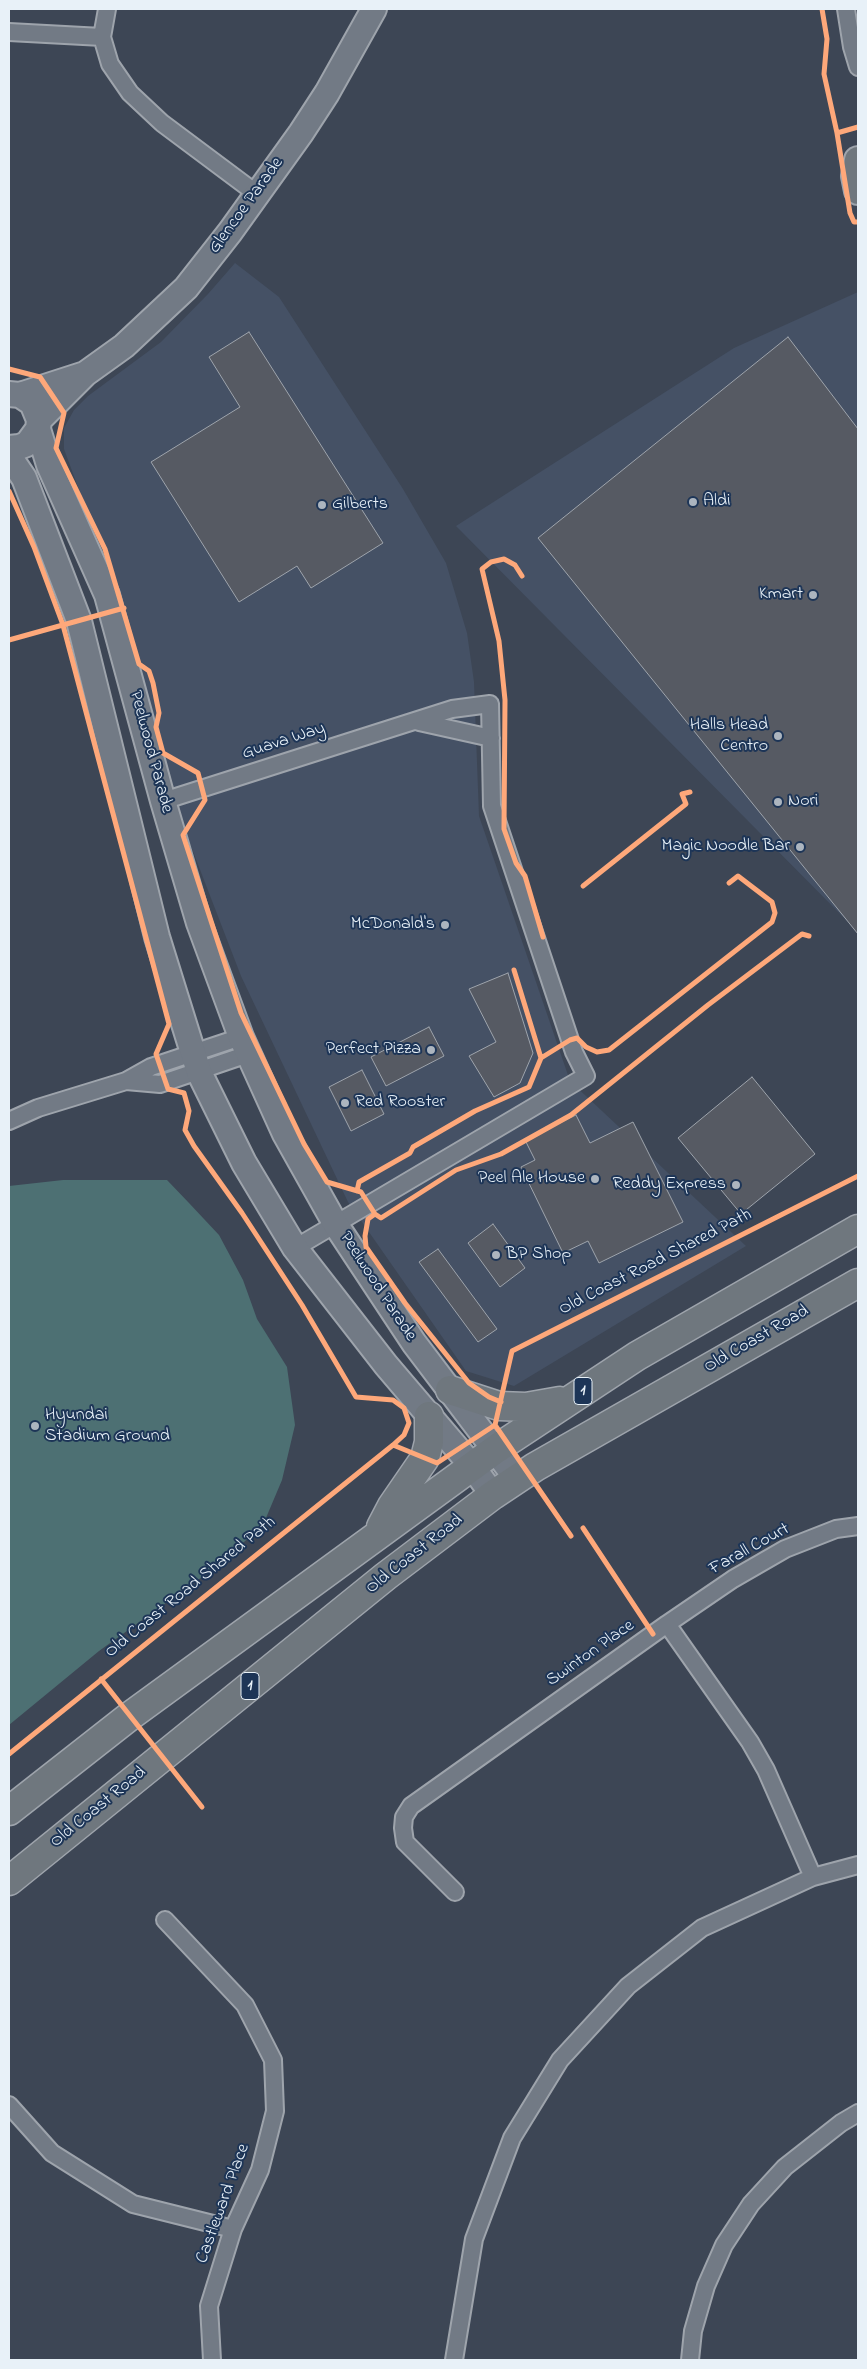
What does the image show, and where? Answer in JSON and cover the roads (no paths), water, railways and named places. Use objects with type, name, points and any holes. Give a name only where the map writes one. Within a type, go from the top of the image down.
[{"type":"highway","name":"Old Coast Road","points":[[9,1810],[130,1716],[496,1449],[637,1356],[858,1229]]},
{"type":"highway","name":"Old Coast Road","points":[[9,1881],[386,1576],[493,1495],[517,1479],[858,1283]]},
{"type":"highway","points":[[450,1390],[499,1406],[526,1407],[571,1400]]},
{"type":"highway","points":[[377,1535],[392,1506],[425,1458],[429,1442],[429,1416]]},
{"type":"main road","points":[[858,160],[855,176],[858,190]]},
{"type":"street","points":[[107,9],[102,37],[110,64],[130,93],[162,123],[257,194]]},
{"type":"street","name":"Glencoe Parade","points":[[9,448],[27,444],[38,424],[85,374],[124,346],[186,288],[257,194],[327,93],[374,9]]},
{"type":"street","points":[[846,9],[852,47],[858,67]]},
{"type":"street","points":[[9,32],[102,37]]},
{"type":"street","name":"Glencoe Parade","points":[[15,395],[85,374]]},
{"type":"street","name":"Peelwood Parade","points":[[15,395],[32,403],[49,465],[106,595],[199,923],[245,1046],[285,1134],[336,1225],[414,1343],[517,1479]]},
{"type":"street","name":"Peelwood Parade","points":[[9,456],[24,478],[79,621],[157,937],[195,1063],[244,1163],[295,1248],[386,1365],[472,1466],[493,1495]]},
{"type":"street","points":[[113,762],[122,701],[134,694]]},
{"type":"street","name":"Guava Way","points":[[163,801],[452,709],[490,704],[491,738]]},
{"type":"street","points":[[295,1248],[586,1076],[574,1052],[492,806],[491,738],[417,721]]},
{"type":"street","points":[[9,1121],[38,1108],[126,1082],[160,1084],[195,1063],[245,1046]]},
{"type":"street","name":"Farall Court","points":[[667,1624],[733,1579],[785,1550],[836,1529],[858,1526]]},
{"type":"street","points":[[667,1624],[750,1742],[766,1770],[813,1877]]},
{"type":"street","name":"Swinton Place","points":[[455,1892],[405,1842],[404,1817],[411,1806],[667,1624]]},
{"type":"street","points":[[454,2360],[474,2239],[512,2138],[560,2060],[628,1986],[702,1928],[813,1877],[858,1866]]},
{"type":"street","name":"Castleward Place","points":[[165,1920],[246,2005],[273,2060],[276,2111],[260,2170],[233,2229],[209,2306],[212,2360]]},
{"type":"street","points":[[9,2106],[52,2153],[133,2204],[233,2229]]},
{"type":"street","points":[[690,2360],[693,2332],[706,2286],[724,2245],[751,2204],[785,2167],[840,2123],[858,2113]]},
{"type":"place","name":"Aldi","points":[[693,502]]},
{"type":"place","name":"Gilberts","points":[[322,505]]},
{"type":"place","name":"Kmart","points":[[813,595]]},
{"type":"place","name":"Halls Head Centro","points":[[778,736]]},
{"type":"place","name":"Nori","points":[[778,802]]},
{"type":"place","name":"Magic Noodle Bar","points":[[800,847]]},
{"type":"place","name":"McDonald's","points":[[445,925]]},
{"type":"place","name":"Perfect Pizza","points":[[431,1050]]},
{"type":"place","name":"Red Rooster","points":[[345,1103]]},
{"type":"place","name":"Peel Ale House","points":[[595,1179]]},
{"type":"place","name":"Reddy Express","points":[[736,1185]]},
{"type":"place","name":"BP Shop","points":[[496,1255]]},
{"type":"place","name":"Hyundai Stadium Ground","points":[[35,1426]]}]
